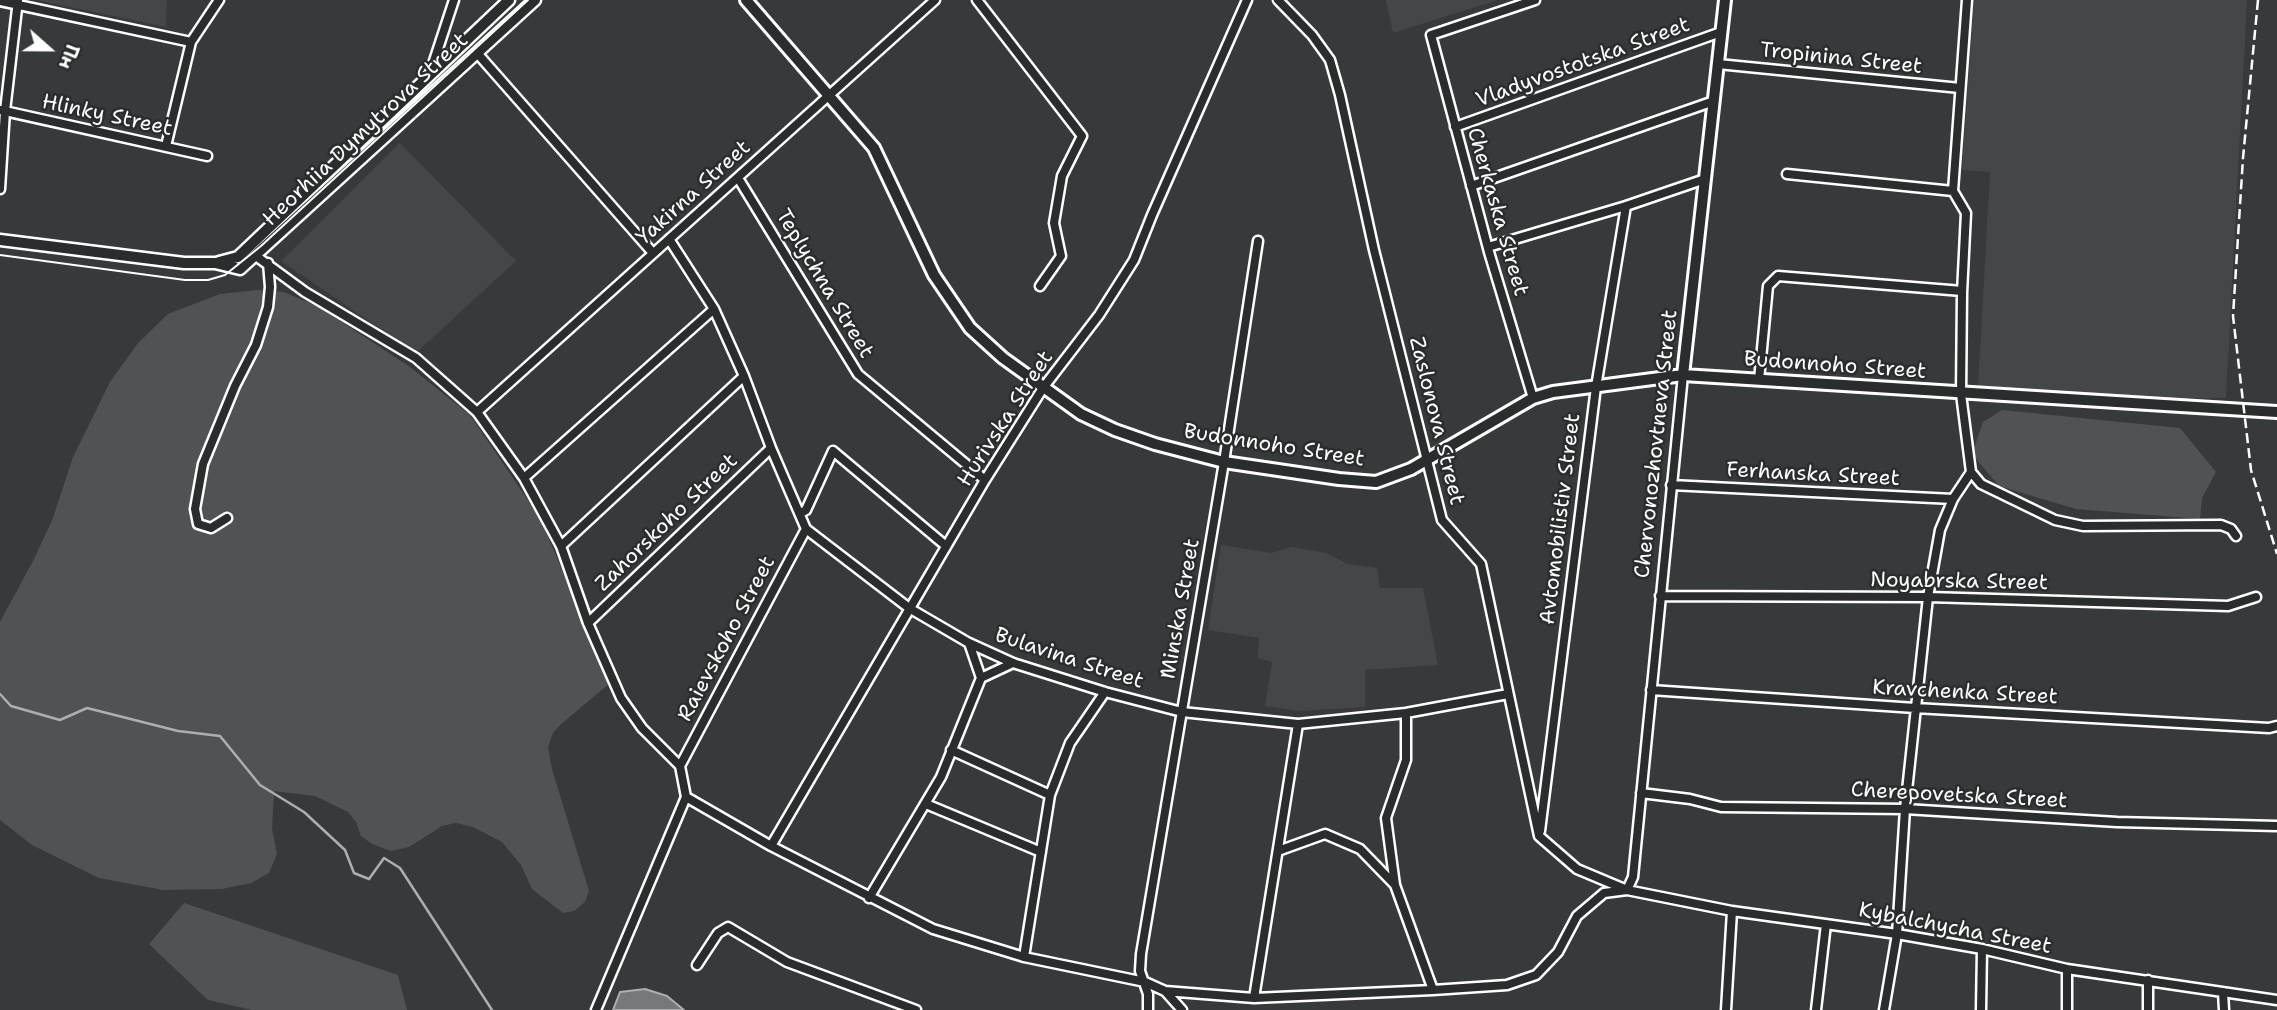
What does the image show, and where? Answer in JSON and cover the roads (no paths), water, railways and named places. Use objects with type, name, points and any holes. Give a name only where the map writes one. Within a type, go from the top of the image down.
[{"type":"main road","name":"Budonnoho Street","points":[[746,0],[874,148],[934,275],[970,328],[1003,358],[1081,414],[1155,444],[1224,462],[1376,482],[1428,460],[1533,398],[1553,392],[1683,375],[2277,412]]},
{"type":"main road","name":"Chervonozhovtneva Street","points":[[1683,375],[1725,0]]},
{"type":"street","points":[[166,146],[191,41],[219,0]]},
{"type":"street","points":[[430,73],[454,0]]},
{"type":"street","name":"Heorhiia Dymytrova Street","points":[[215,263],[238,257],[509,0]]},
{"type":"street","name":"Heorhiia Dymytrova Street","points":[[0,240],[184,263],[215,263],[240,269],[535,0]]},
{"type":"street","name":"Yakirna Street","points":[[477,412],[935,0]]},
{"type":"street","points":[[977,0],[1082,136],[1062,176],[1054,223],[1061,256],[1040,286]]},
{"type":"street","name":"Hurivska Street","points":[[771,846],[985,480],[1044,388],[1099,315],[1134,260],[1247,0]]},
{"type":"street","name":"Zaslonova Street","points":[[1278,0],[1312,35],[1330,60],[1374,250],[1442,520],[1481,564],[1539,836]]},
{"type":"street","name":"Cherkaska Street","points":[[1533,398],[1488,247],[1431,35],[1535,0]]},
{"type":"street","points":[[1968,0],[1953,191],[1966,213],[1961,394],[1971,472],[1982,484],[2055,520],[2083,526],[2221,525],[2231,528],[2236,536]]},
{"type":"street","points":[[0,1],[18,2],[191,41]]},
{"type":"street","points":[[0,189],[3,111],[18,2]]},
{"type":"street","name":"Vladyvostotska Street","points":[[1455,127],[1721,32]]},
{"type":"street","points":[[477,53],[653,253]]},
{"type":"street","name":"Tropinina Street","points":[[1718,64],[1960,88]]},
{"type":"street","points":[[1471,186],[1714,101]]},
{"type":"street","name":"Hlinky Street","points":[[3,111],[207,156]]},
{"type":"street","points":[[1787,174],[1953,191]]},
{"type":"street","name":"Teplychna Street","points":[[738,178],[858,374],[985,480]]},
{"type":"street","points":[[1488,247],[1626,206],[1705,179]]},
{"type":"street","name":"Avtomobilistiv Street","points":[[1539,836],[1596,387],[1626,206]]},
{"type":"street","points":[[669,239],[714,309],[806,529]]},
{"type":"street","name":"Minska Street","points":[[1148,1010],[1148,994],[1140,971],[1141,954],[1224,462],[1258,241]]},
{"type":"street","points":[[256,256],[304,292],[416,358],[477,412],[524,478],[561,546],[588,624],[621,698],[642,728],[680,766],[686,797],[596,1010]]},
{"type":"street","points":[[227,518],[211,528],[198,524],[194,509],[203,464],[235,386],[256,345],[268,307],[268,263]]},
{"type":"street","points":[[1759,380],[1768,286],[1778,276],[1962,291]]},
{"type":"street","points":[[524,478],[714,309]]},
{"type":"street","name":"Chervonozhovtneva Street","points":[[1627,890],[1633,877],[1683,375]]},
{"type":"street","points":[[561,546],[744,376]]},
{"type":"street","name":"Zahorskoho Street","points":[[588,624],[771,447]]},
{"type":"street","points":[[801,513],[806,510],[833,451],[946,546]]},
{"type":"street","points":[[1884,1010],[1898,934],[1905,808],[1928,597],[1940,530],[1953,499],[1971,472]]},
{"type":"street","name":"Ferhanska Street","points":[[1671,485],[1953,499]]},
{"type":"street","name":"Bulavina Street","points":[[806,529],[909,608],[969,643],[1013,663],[1105,692],[1182,712],[1298,724],[1406,713],[1508,694]]},
{"type":"street","name":"Raievskoho Street","points":[[680,766],[806,529]]},
{"type":"street","name":"Noyabrska Street","points":[[1660,596],[1928,597],[2228,606],[2256,597]]},
{"type":"street","points":[[869,898],[941,777],[981,678],[969,643]]},
{"type":"street","points":[[981,678],[1013,663]]},
{"type":"street","name":"Kravchenka Street","points":[[1651,690],[1915,708],[2269,728],[2277,726]]},
{"type":"street","points":[[1024,957],[1050,795],[1070,743],[1105,692]]},
{"type":"street","points":[[1406,713],[1406,760],[1386,818],[1395,885],[1433,990]]},
{"type":"street","points":[[1254,998],[1298,724]]},
{"type":"street","points":[[951,750],[1050,795]]},
{"type":"street","name":"Cherepovetska Street","points":[[1641,793],[1690,799],[1721,807],[1905,808],[2117,822],[2277,826]]},
{"type":"street","points":[[686,797],[771,846],[933,929],[1024,957],[1144,982],[1164,991],[1254,998],[1507,985],[1536,975],[1558,952],[1577,916],[1604,893],[1627,890]]},
{"type":"street","points":[[926,804],[1041,852]]},
{"type":"street","points":[[1278,851],[1325,834],[1360,849],[1395,885]]},
{"type":"street","points":[[1539,836],[1577,869],[1627,890]]},
{"type":"street","name":"Kybalchycha Street","points":[[1627,890],[1732,911],[1898,934],[1982,949],[2067,969],[2277,1000]]},
{"type":"street","points":[[1726,1010],[1732,911]]},
{"type":"street","points":[[1816,1010],[1826,924]]},
{"type":"street","points":[[697,965],[718,933],[728,928],[787,962],[916,1010]]},
{"type":"street","points":[[1981,1010],[1982,949]]},
{"type":"street","points":[[2067,969],[2067,1010]]},
{"type":"street","points":[[2148,981],[2148,1010]]},
{"type":"street","points":[[1164,991],[1182,1010]]},
{"type":"street","points":[[2223,992],[2224,1010]]},
{"type":"waterway","points":[[0,694],[11,706],[60,720],[87,708],[178,731],[220,736],[260,785],[304,812],[345,850],[354,873],[369,879],[384,858],[400,868],[492,1010]]},
{"type":"tram line","points":[[0,255],[185,280],[208,280],[225,275],[261,246],[528,0]]},
{"type":"railway","points":[[2258,0],[2243,158],[2233,316],[2251,470],[2277,554]]}]
